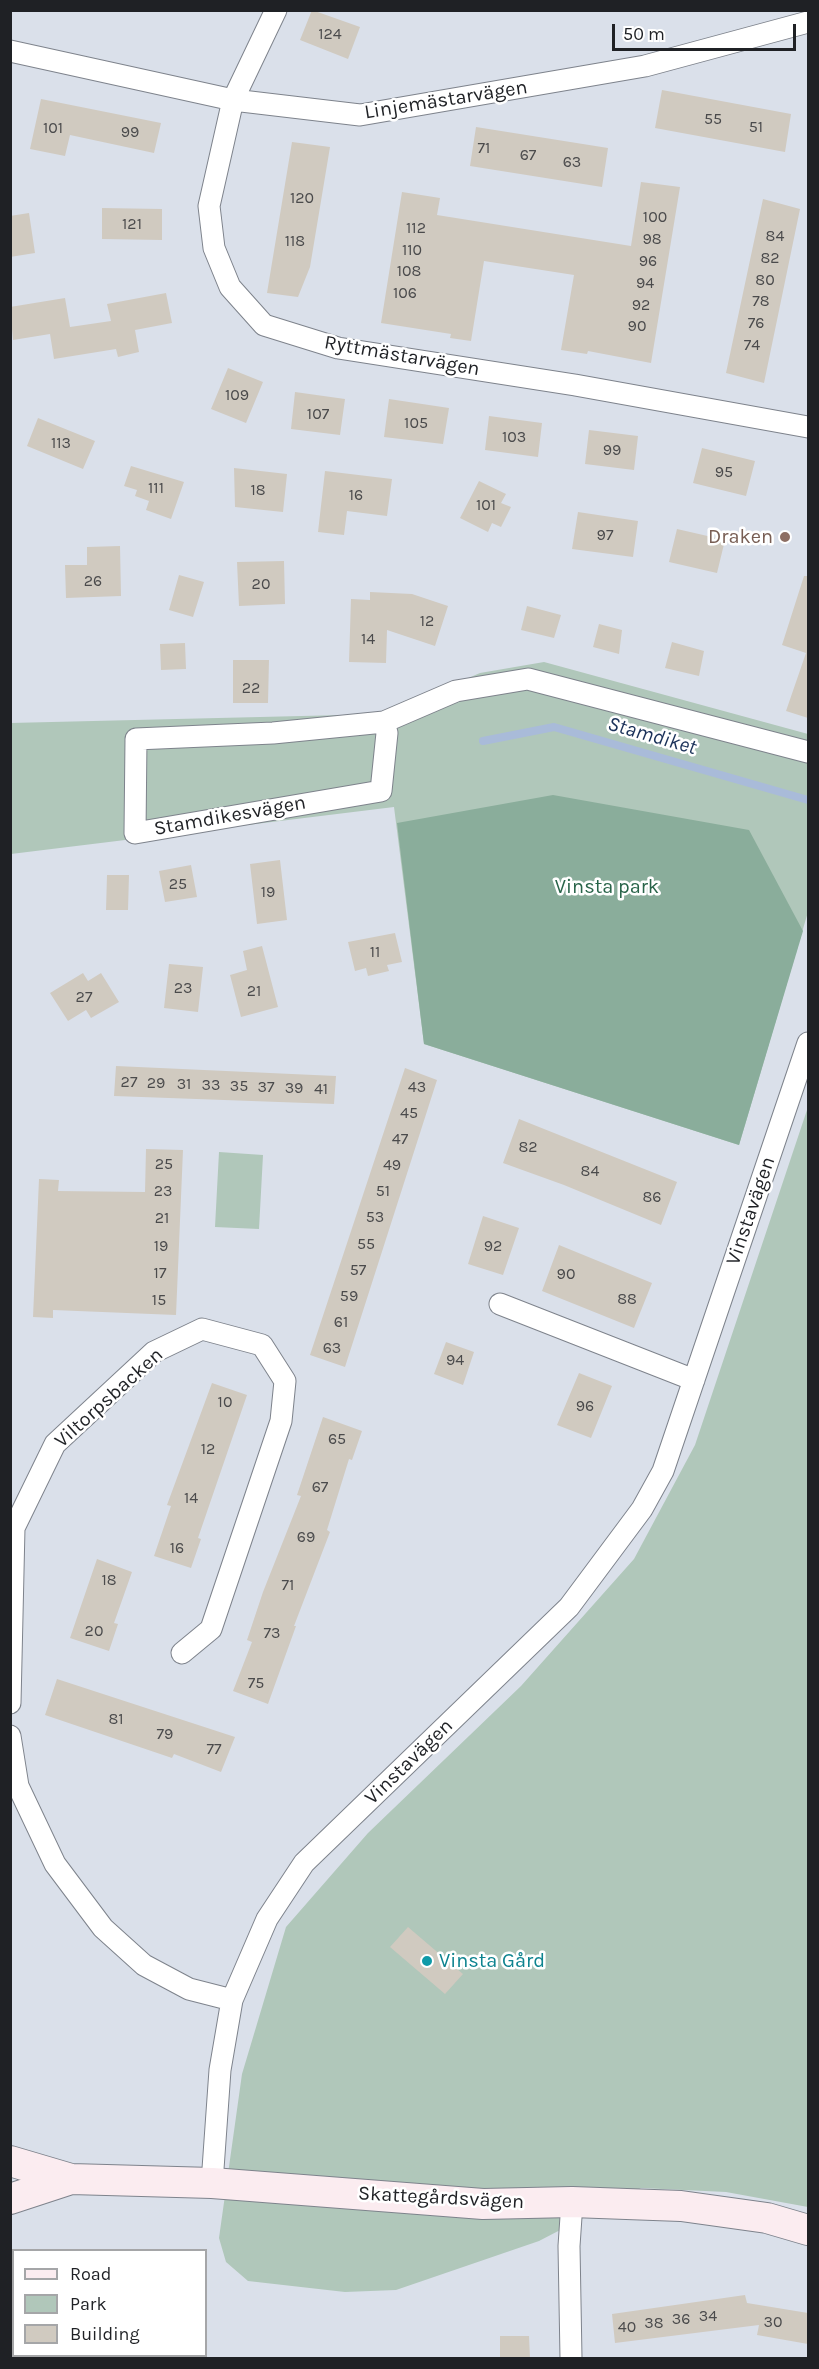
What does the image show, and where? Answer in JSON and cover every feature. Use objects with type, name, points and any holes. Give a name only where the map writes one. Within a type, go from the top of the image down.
[{"type":"street","name":"Ryttmästarvägen","points":[[276,10],[233,100],[209,206],[213,248],[230,287],[264,325],[338,348],[592,388],[808,427]]},
{"type":"street","name":"Linjemästarvägen","points":[[10,51],[233,100],[360,115],[645,66],[808,22]]},
{"type":"street","name":"Stamdikesvägen","points":[[384,722],[387,733],[381,791],[135,833],[136,740],[273,733],[384,722],[456,691],[528,679],[808,752]]},
{"type":"street","name":"Vinstavägen","points":[[213,2183],[220,2070],[232,2000],[267,1919],[304,1863],[569,1607],[642,1509],[663,1471],[808,1043]]},
{"type":"street","points":[[500,1304],[694,1380]]},
{"type":"street","name":"Viltorpsbacken","points":[[10,1703],[15,1528],[55,1444],[154,1352],[202,1329],[262,1345],[285,1381],[281,1421],[211,1629],[182,1653]]},
{"type":"street","points":[[10,1736],[18,1786],[55,1864],[103,1928],[144,1965],[189,1989],[232,2000]]},
{"type":"street","name":"Skattegårdsvägen","points":[[10,2161],[71,2179],[213,2183],[483,2204],[573,2202],[681,2206],[767,2218],[808,2230]]},
{"type":"street","name":"Skattegårdsvägen","points":[[10,2199],[71,2179]]},
{"type":"street","points":[[571,2358],[568,2246],[573,2202]]},
{"type":"green space","name":"Vinsta park","points":[[544,662],[808,734],[808,912],[739,1145],[424,1044],[394,807],[11,854],[10,723],[385,714],[480,673]]},
{"type":"green space","points":[[553,795],[749,830],[803,931],[739,1145],[424,1044],[397,823]]},
{"type":"green space","points":[[808,1107],[808,2207],[726,2192],[641,2188],[539,2241],[396,2290],[345,2292],[248,2281],[226,2262],[219,2238],[242,2074],[286,1927],[368,1833],[521,1686],[634,1559],[695,1445]]},
{"type":"green space","points":[[219,1152],[263,1155],[259,1229],[215,1227]]},
{"type":"building","points":[[312,10],[360,27],[348,59],[300,40]]},
{"type":"building","points":[[662,90],[791,114],[785,152],[655,128]]},
{"type":"building","points":[[41,99],[161,123],[154,153],[70,135],[65,156],[30,149]]},
{"type":"building","points":[[476,127],[608,148],[602,187],[470,166]]},
{"type":"building","points":[[292,142],[330,147],[310,267],[298,297],[267,293]]},
{"type":"building","points":[[641,182],[680,187],[651,363],[588,351],[587,354],[561,350],[574,275],[484,261],[471,341],[450,338],[451,334],[381,323],[402,192],[440,198],[437,215],[631,246]]},
{"type":"building","points":[[763,199],[800,209],[764,383],[726,373]]},
{"type":"building","points":[[102,208],[162,209],[162,240],[102,239]]},
{"type":"building","points":[[29,213],[35,253],[10,257],[10,216]]},
{"type":"building","points":[[166,293],[172,323],[135,330],[139,352],[118,357],[116,349],[54,359],[50,334],[13,340],[10,307],[65,298],[70,327],[111,321],[107,304]]},
{"type":"building","points":[[228,368],[263,382],[246,423],[211,409]]},
{"type":"building","points":[[295,392],[345,399],[340,435],[291,429]]},
{"type":"building","points":[[389,399],[449,408],[443,444],[384,437]]},
{"type":"building","points":[[489,416],[542,423],[538,457],[485,450]]},
{"type":"building","points":[[38,418],[95,441],[83,469],[27,446]]},
{"type":"building","points":[[589,430],[638,436],[634,470],[585,464]]},
{"type":"building","points":[[702,448],[755,461],[746,496],[693,483]]},
{"type":"building","points":[[131,466],[184,482],[171,519],[146,510],[149,501],[135,496],[137,490],[124,486]]},
{"type":"building","points":[[234,468],[287,474],[283,512],[235,507]]},
{"type":"building","points":[[325,471],[392,479],[387,516],[347,511],[344,535],[318,532]]},
{"type":"building","points":[[479,481],[506,494],[501,503],[511,507],[501,527],[492,523],[488,532],[460,518]]},
{"type":"building","points":[[578,512],[638,521],[633,557],[572,549]]},
{"type":"building","points":[[677,529],[725,540],[717,573],[669,562]]},
{"type":"building","points":[[120,546],[121,596],[66,598],[65,565],[87,565],[87,547]]},
{"type":"building","points":[[284,561],[285,604],[239,606],[237,562]]},
{"type":"building","points":[[179,575],[204,582],[193,617],[169,610]]},
{"type":"building","points":[[804,576],[808,576],[808,718],[786,711],[806,653],[782,645]]},
{"type":"building","points":[[370,592],[412,594],[448,606],[435,646],[387,630],[386,663],[349,662],[351,599],[370,600]]},
{"type":"building","points":[[527,606],[561,615],[554,638],[521,630]]},
{"type":"building","points":[[599,624],[622,630],[619,654],[593,647]]},
{"type":"building","points":[[672,642],[704,651],[699,676],[665,668]]},
{"type":"building","points":[[185,643],[186,669],[161,670],[160,644]]},
{"type":"building","points":[[233,660],[269,660],[268,703],[233,703]]},
{"type":"building","points":[[280,860],[287,920],[257,924],[250,864]]},
{"type":"building","points":[[191,865],[197,897],[165,902],[159,871]]},
{"type":"building","points":[[107,875],[129,875],[128,910],[106,910]]},
{"type":"building","points":[[395,933],[402,962],[387,965],[389,971],[368,976],[366,968],[355,971],[348,942]]},
{"type":"building","points":[[262,946],[278,1007],[241,1017],[230,975],[247,970],[243,951]]},
{"type":"building","points":[[169,964],[203,967],[198,1012],[164,1008]]},
{"type":"building","points":[[83,973],[88,981],[101,973],[119,1002],[91,1018],[86,1010],[68,1021],[50,993]]},
{"type":"building","points":[[116,1066],[336,1076],[334,1104],[114,1096]]},
{"type":"building","points":[[405,1068],[437,1080],[345,1367],[310,1355]]},
{"type":"building","points":[[519,1119],[677,1182],[661,1225],[564,1185],[503,1163]]},
{"type":"building","points":[[146,1149],[183,1150],[176,1315],[53,1310],[53,1318],[33,1317],[39,1179],[59,1180],[58,1191],[145,1192]]},
{"type":"building","points":[[483,1216],[519,1228],[503,1275],[468,1264]]},
{"type":"building","points":[[559,1245],[652,1283],[634,1328],[542,1291]]},
{"type":"building","points":[[446,1342],[474,1352],[463,1385],[434,1374]]},
{"type":"building","points":[[579,1373],[612,1386],[591,1438],[557,1425]]},
{"type":"building","points":[[212,1383],[247,1395],[198,1538],[201,1539],[191,1568],[154,1556],[171,1506],[167,1505]]},
{"type":"building","points":[[323,1417],[362,1431],[352,1460],[349,1459],[327,1530],[330,1532],[294,1626],[296,1626],[268,1704],[233,1691],[252,1642],[247,1640],[263,1592],[301,1496],[297,1495]]},
{"type":"building","points":[[97,1559],[132,1572],[114,1623],[118,1624],[109,1651],[70,1638]]},
{"type":"building","points":[[57,1679],[235,1737],[221,1772],[174,1754],[172,1758],[45,1715]]},
{"type":"building","name":"Vinsta Gård","points":[[408,1927],[463,1974],[445,1994],[390,1947]]},
{"type":"building","points":[[745,2295],[747,2303],[808,2313],[808,2344],[757,2335],[759,2325],[615,2343],[612,2314]]},
{"type":"building","points":[[500,2336],[529,2336],[530,2358],[500,2358]]},
{"type":"waterway","name":"Stamdiket","points":[[483,741],[554,727],[808,800]]},
{"type":"place","name":"Draken","points":[[785,537]]},
{"type":"place","name":"Vinsta Gård","points":[[427,1961]]}]
